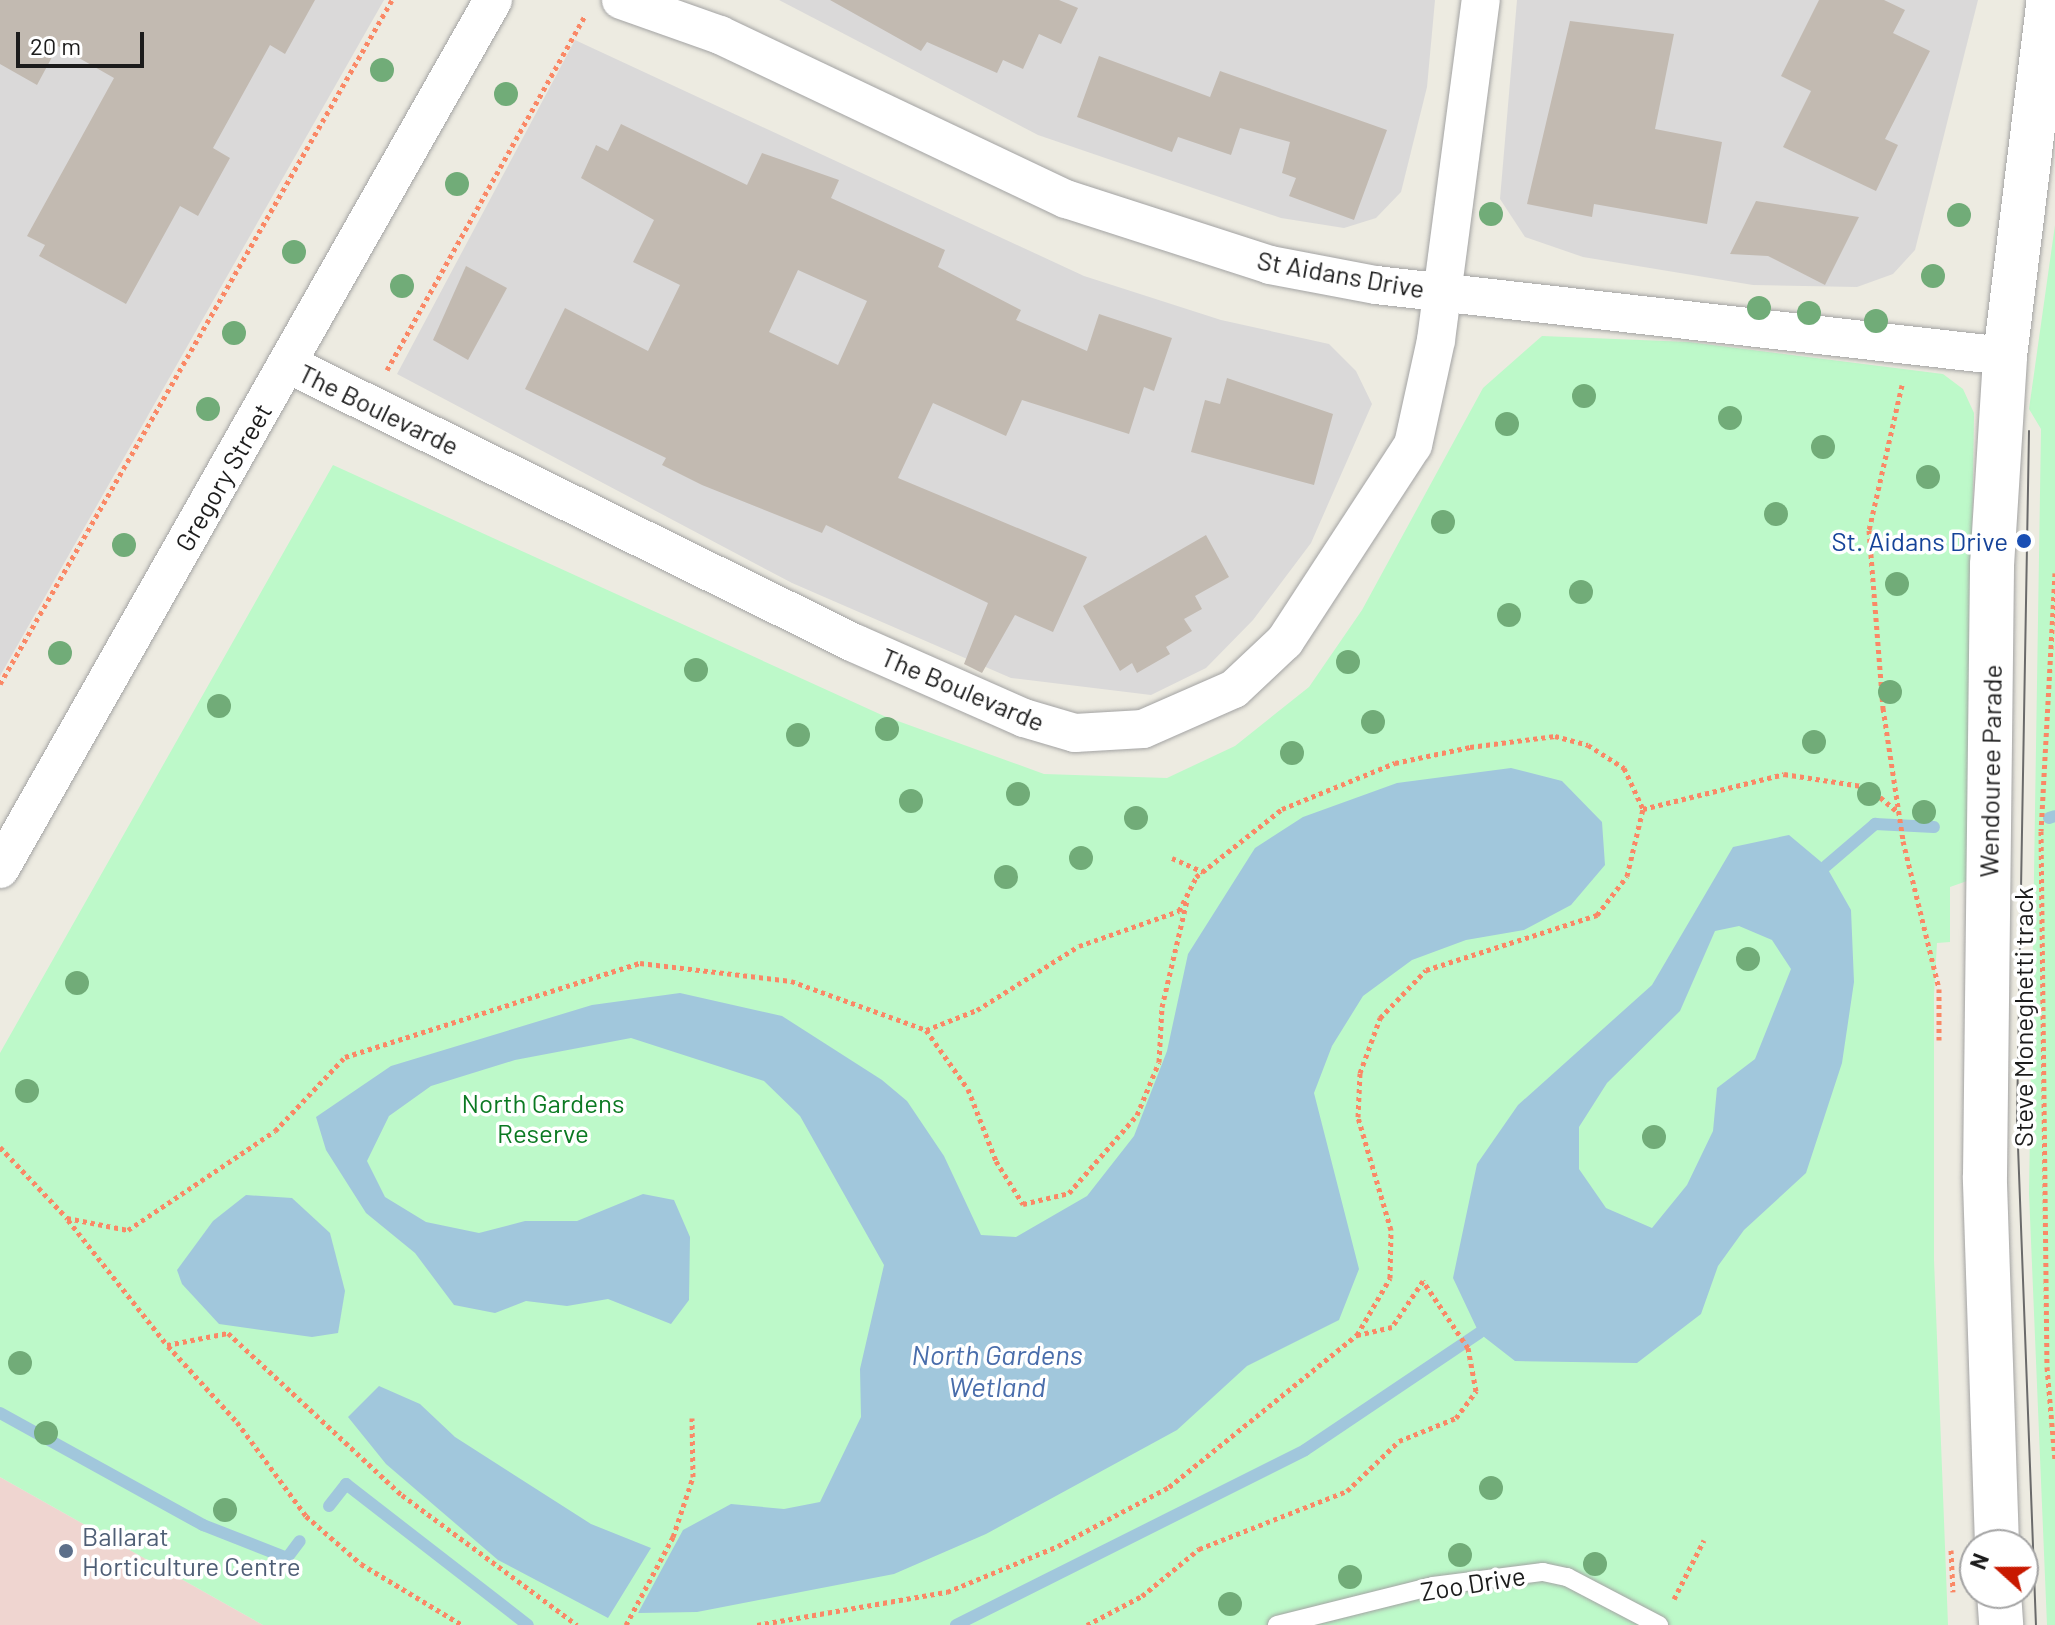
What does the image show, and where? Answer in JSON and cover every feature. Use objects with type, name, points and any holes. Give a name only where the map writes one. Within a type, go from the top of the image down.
[{"type":"street","name":"Gregory Street","points":[[0,869],[493,0]]},
{"type":"street","name":"St Aidans Drive","points":[[666,0],[720,35],[994,167],[1135,224],[1285,268],[1442,291],[2005,356]]},
{"type":"street","name":"The Boulevarde","points":[[288,364],[957,689],[1075,733],[1115,735],[1211,703],[1285,641],[1413,445],[1442,291],[1481,0]]},
{"type":"street","name":"Wendouree Parade","points":[[1996,1529],[1985,1176],[1992,565],[2005,356],[2049,0]]},
{"type":"street","name":"St Aidans Drive","points":[[606,2],[720,35]]},
{"type":"lane","name":"Zoo Drive","points":[[1277,1625],[1433,1586],[1543,1572],[1567,1577],[1664,1618]]},
{"type":"path","points":[[0,684],[392,0]]},
{"type":"path","points":[[368,404],[606,2]]},
{"type":"path","points":[[1903,841],[1869,530],[1910,345]]},
{"type":"path","name":"Steve Moneghetti track","points":[[2055,573],[2041,831],[2047,1367],[2055,1460]]},
{"type":"path","points":[[757,1625],[947,1592],[1058,1546],[1169,1487],[1357,1335],[1390,1278],[1391,1230],[1358,1117],[1360,1073],[1380,1018],[1426,970],[1597,915],[1627,876],[1643,809],[1624,768],[1588,745],[1555,736],[1470,747],[1395,763],[1282,809],[1203,872],[1179,911],[1079,946],[977,1010],[926,1030]]},
{"type":"path","points":[[1643,809],[1784,774],[1868,787],[1899,813]]},
{"type":"path","points":[[1172,858],[1203,872]]},
{"type":"path","points":[[67,1218],[128,1230],[275,1131],[345,1057],[640,963],[791,981],[926,1030],[968,1089],[996,1161],[1023,1204],[1069,1193],[1137,1115],[1159,1062],[1162,1007],[1189,891]]},
{"type":"path","points":[[0,1147],[67,1218],[167,1345],[237,1422],[306,1516],[361,1564],[462,1625]]},
{"type":"path","points":[[1087,1625],[1142,1596],[1199,1549],[1347,1491],[1399,1441],[1456,1418],[1476,1391],[1468,1348],[1423,1281],[1392,1327],[1357,1335]]},
{"type":"path","points":[[167,1345],[228,1333],[402,1495],[577,1625]]},
{"type":"path","points":[[626,1625],[673,1537],[693,1477],[692,1418]]},
{"type":"path","points":[[1664,1618],[1704,1540]]},
{"type":"shaded area","points":[[0,0],[384,0],[0,676]]},
{"type":"shaded area","points":[[779,0],[1435,0],[1427,87],[1401,192],[1376,218],[1344,228],[1281,218],[1038,135]]},
{"type":"shaded area","points":[[1517,0],[1978,0],[1915,250],[1893,274],[1857,287],[1753,285],[1583,257],[1525,237],[1500,199]]},
{"type":"shaded area","points":[[575,40],[1084,276],[1221,320],[1329,344],[1356,371],[1372,404],[1311,543],[1253,620],[1206,668],[1151,695],[1011,678],[792,583],[397,374]]},
{"type":"shaded area","name":"Ballarat Horticulture Centre","points":[[0,1477],[263,1625],[0,1625]]},
{"type":"green space","points":[[2055,225],[2055,1625],[2047,1625],[2029,1193],[2041,429],[2029,409]]},
{"type":"green space","name":"North Gardens Reserve","points":[[1542,336],[1689,342],[1943,374],[1963,389],[1974,413],[1967,881],[1950,887],[1950,942],[1937,943],[1934,995],[1934,1260],[1948,1625],[263,1625],[0,1477],[0,1053],[333,465],[884,716],[1044,774],[1167,778],[1235,746],[1309,687],[1362,610],[1483,388]]},
{"type":"water","name":"North Gardens Wetland","points":[[1511,768],[1562,781],[1602,822],[1605,865],[1571,905],[1524,930],[1466,940],[1412,960],[1363,996],[1332,1046],[1314,1093],[1359,1269],[1339,1320],[1247,1366],[1177,1430],[986,1534],[894,1574],[697,1612],[638,1613],[683,1530],[731,1504],[784,1509],[820,1502],[861,1417],[860,1369],[884,1265],[800,1116],[764,1081],[631,1038],[515,1060],[431,1086],[389,1116],[367,1161],[385,1197],[426,1222],[479,1233],[525,1221],[577,1221],[643,1194],[674,1200],[690,1237],[689,1300],[671,1324],[608,1299],[567,1306],[526,1301],[495,1313],[454,1305],[415,1253],[366,1213],[326,1150],[316,1117],[391,1066],[592,1005],[680,993],[782,1016],[882,1080],[907,1101],[944,1156],[981,1235],[1016,1237],[1087,1196],[1134,1136],[1167,1051],[1188,954],[1255,848],[1303,817],[1397,783]]},
{"type":"water","points":[[1789,835],[1826,866],[1851,910],[1854,982],[1842,1063],[1806,1173],[1744,1230],[1718,1266],[1701,1314],[1637,1363],[1515,1361],[1479,1333],[1453,1278],[1477,1164],[1518,1105],[1652,985],[1733,847]],"holes":[[[1739,926],[1772,940],[1791,969],[1755,1059],[1717,1088],[1713,1131],[1687,1185],[1652,1228],[1606,1208],[1579,1169],[1579,1127],[1607,1083],[1680,1011],[1715,931]]]},
{"type":"water","points":[[246,1195],[292,1198],[330,1233],[345,1291],[338,1333],[312,1337],[219,1324],[182,1284],[177,1270],[213,1221]]},
{"type":"water","points":[[379,1386],[420,1404],[455,1437],[591,1524],[651,1548],[608,1618],[498,1560],[386,1464],[348,1417]]},
{"type":"building","points":[[0,0],[315,0],[285,54],[270,45],[213,148],[230,158],[198,216],[180,206],[126,304],[39,256],[45,245],[27,236],[114,78],[58,46],[37,85],[0,64]]},
{"type":"building","points":[[830,0],[1059,0],[1078,8],[1061,44],[1039,34],[1023,69],[1003,60],[997,73],[927,42],[921,51]]},
{"type":"building","points":[[1819,0],[1884,0],[1905,10],[1893,33],[1930,51],[1885,139],[1898,145],[1876,191],[1783,147],[1811,91],[1781,76]]},
{"type":"building","points":[[1570,21],[1674,34],[1655,129],[1722,142],[1707,224],[1594,204],[1592,217],[1527,204]]},
{"type":"building","points":[[1099,56],[1210,97],[1220,71],[1387,130],[1354,220],[1289,196],[1296,178],[1282,173],[1290,142],[1240,128],[1231,155],[1178,137],[1172,152],[1077,117]]},
{"type":"building","points":[[621,124],[747,185],[762,153],[839,180],[831,198],[945,250],[938,267],[1021,310],[1016,320],[1087,351],[1099,314],[1172,338],[1154,391],[1144,387],[1129,434],[1022,400],[1006,436],[933,403],[898,478],[1087,557],[1053,632],[1015,615],[982,673],[964,664],[988,603],[826,525],[822,533],[702,485],[662,465],[666,458],[525,389],[565,308],[648,351],[680,285],[633,262],[654,220],[581,178],[596,145],[608,151]],"holes":[[[798,270],[867,301],[838,365],[769,332]]]},
{"type":"building","points":[[1756,201],[1859,217],[1825,285],[1768,256],[1730,254]]},
{"type":"building","points":[[466,266],[507,288],[468,360],[433,340]]},
{"type":"building","points":[[1227,378],[1333,414],[1314,485],[1191,452],[1205,400],[1220,404]]},
{"type":"building","points":[[1206,535],[1229,577],[1195,596],[1202,609],[1184,619],[1192,631],[1166,647],[1170,654],[1137,673],[1132,663],[1120,671],[1083,606]]},
{"type":"waterway","points":[[2049,818],[2055,816]]},
{"type":"waterway","points":[[1826,866],[1875,824],[1934,827]]},
{"type":"waterway","points":[[956,1625],[1305,1450],[1479,1333]]},
{"type":"waterway","points":[[0,1413],[203,1525],[287,1558],[300,1541]]},
{"type":"waterway","points":[[329,1506],[346,1484],[528,1625]]},
{"type":"tram line","points":[[2029,431],[2017,1120],[2036,1625]]},
{"type":"place","name":"St. Aidans Drive","points":[[2024,541]]},
{"type":"place","name":"Ballarat Horticulture Centre","points":[[66,1551]]}]
